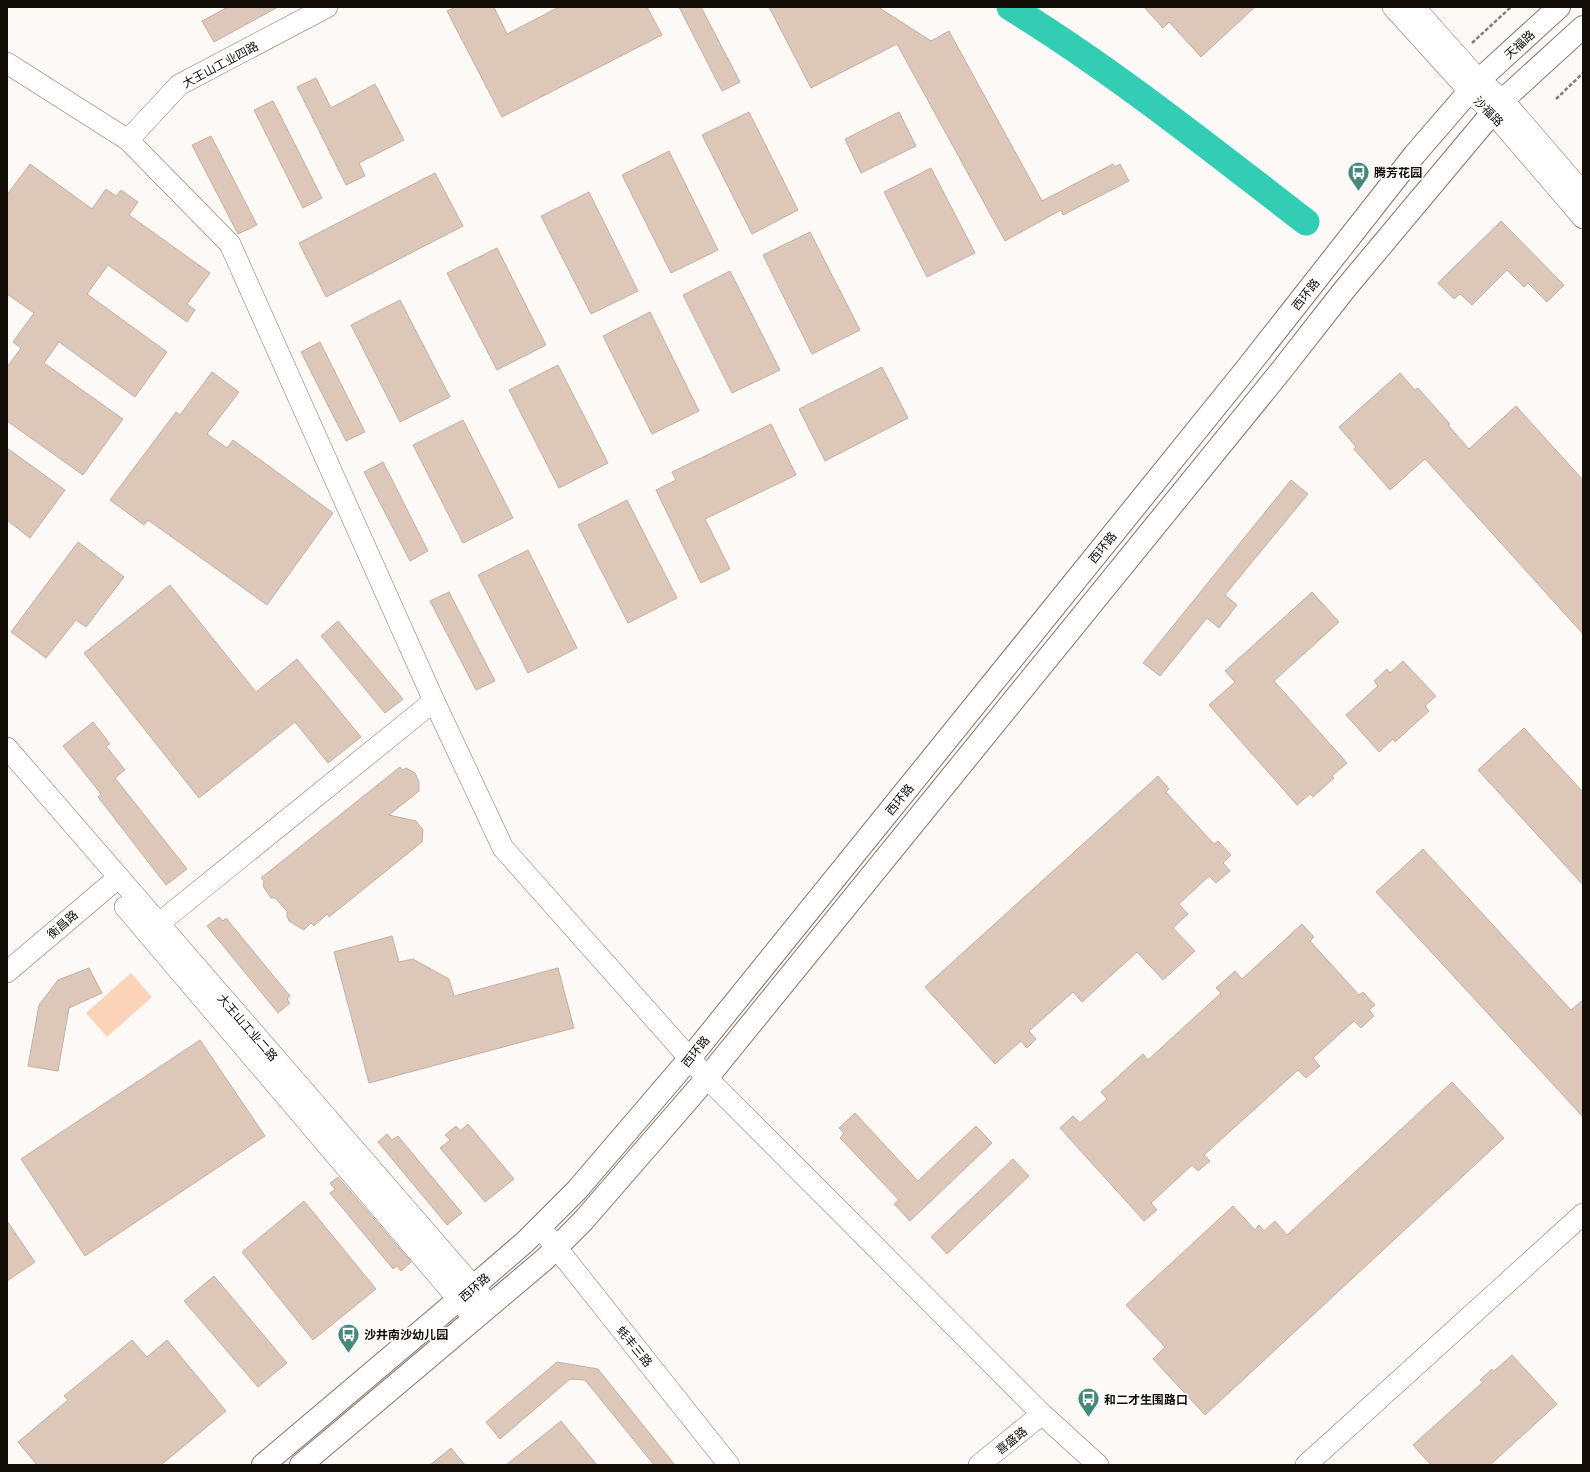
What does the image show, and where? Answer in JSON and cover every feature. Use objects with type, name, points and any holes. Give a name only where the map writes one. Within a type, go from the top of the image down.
[{"type":"main road","name":"天福路","points":[[1474,86],[1559,7]]},
{"type":"main road","points":[[1498,106],[1583,27]]},
{"type":"main road","name":"西环路","points":[[263,1465],[465,1294],[535,1232],[577,1190],[690,1058],[1248,368],[1415,154],[1474,86]]},
{"type":"main road","name":"西环路","points":[[301,1465],[482,1313],[551,1252],[583,1221],[707,1078],[1270,384],[1345,289],[1498,106]]},
{"type":"street","name":"大王山工业四路","points":[[128,140],[179,85],[327,7]]},
{"type":"street","name":"沙福路","points":[[1392,7],[1474,86],[1498,106],[1583,193]]},
{"type":"street","name":"沙福路","points":[[1414,7],[1474,86]]},
{"type":"street","points":[[7,63],[128,140],[230,244],[434,701],[503,848],[707,1078],[1042,1414],[1098,1465]]},
{"type":"street","name":"沙福路","points":[[1498,106],[1583,218]]},
{"type":"street","points":[[153,928],[434,701]]},
{"type":"street","name":"大王山工业二路","points":[[7,748],[113,881],[482,1313]]},
{"type":"street","name":"大王山工业二路","points":[[7,767],[113,881]]},
{"type":"street","name":"衡昌路","points":[[7,972],[113,881]]},
{"type":"street","points":[[1306,1465],[1583,1214]]},
{"type":"street","name":"蚝丰三路","points":[[535,1232],[729,1465]]},
{"type":"street","name":"蚝丰三路","points":[[551,1252],[714,1465]]},
{"type":"street","name":"喜盛路","points":[[979,1465],[1042,1414]]},
{"type":"path","points":[[1472,43],[1511,7]]},
{"type":"path","points":[[1556,99],[1583,74]]},
{"type":"shaded area","points":[[131,973],[152,997],[107,1037],[86,1013]]},
{"type":"building","points":[[228,7],[278,7],[214,42],[202,21]]},
{"type":"building","points":[[456,7],[494,7],[507,34],[559,7],[647,7],[662,35],[502,117],[447,11]]},
{"type":"building","points":[[679,7],[701,7],[740,82],[722,91]]},
{"type":"building","points":[[769,7],[878,7],[931,41],[949,31],[1042,201],[1113,164],[1115,167],[1120,164],[1129,181],[1063,215],[1061,210],[1005,241],[897,44],[811,88]]},
{"type":"building","points":[[1144,7],[1255,7],[1201,57],[1169,22],[1163,28]]},
{"type":"building","points":[[316,78],[331,108],[375,84],[404,140],[359,163],[365,176],[346,185],[297,87]]},
{"type":"building","points":[[273,101],[322,198],[303,208],[254,110]]},
{"type":"building","points":[[749,112],[798,210],[752,234],[702,135]]},
{"type":"building","points":[[899,112],[916,146],[861,173],[845,139]]},
{"type":"building","points":[[211,136],[257,225],[238,234],[192,145]]},
{"type":"building","points":[[669,151],[718,250],[671,273],[622,175]]},
{"type":"building","points":[[30,164],[92,209],[106,189],[116,196],[121,190],[138,202],[129,215],[210,273],[187,304],[195,310],[187,322],[108,265],[87,294],[167,352],[135,397],[59,342],[44,363],[123,419],[83,475],[7,421],[7,367],[21,348],[13,342],[34,313],[7,294],[7,195]]},
{"type":"building","points":[[931,168],[975,253],[927,277],[884,192]]},
{"type":"building","points":[[435,173],[463,226],[326,297],[299,243]]},
{"type":"building","points":[[589,192],[638,291],[591,314],[541,216]]},
{"type":"building","points":[[1501,221],[1564,285],[1547,302],[1528,283],[1524,287],[1507,270],[1472,305],[1460,294],[1454,299],[1438,283]]},
{"type":"building","points":[[810,232],[860,330],[812,354],[763,255]]},
{"type":"building","points":[[497,248],[546,345],[497,370],[447,273]]},
{"type":"building","points":[[730,271],[780,370],[732,393],[683,295]]},
{"type":"building","points":[[400,300],[450,397],[400,422],[351,325]]},
{"type":"building","points":[[650,312],[699,411],[652,434],[603,336]]},
{"type":"building","points":[[320,342],[365,432],[346,441],[301,352]]},
{"type":"building","points":[[558,365],[608,463],[559,488],[509,390]]},
{"type":"building","points":[[882,367],[908,418],[825,461],[799,409]]},
{"type":"building","points":[[212,372],[239,392],[207,434],[227,448],[233,440],[333,513],[267,605],[148,520],[144,525],[110,500],[176,412],[180,415]]},
{"type":"building","points":[[1400,373],[1415,390],[1418,388],[1450,424],[1448,425],[1469,449],[1516,406],[1583,480],[1583,634],[1425,459],[1390,490],[1354,449],[1356,447],[1339,427]]},
{"type":"building","points":[[463,420],[513,518],[463,543],[413,445]]},
{"type":"building","points":[[771,424],[796,475],[705,519],[730,569],[701,583],[656,490],[676,480],[672,472]]},
{"type":"building","points":[[7,448],[65,490],[30,538],[7,520]]},
{"type":"building","points":[[383,462],[428,551],[410,561],[364,472]]},
{"type":"building","points":[[1291,480],[1308,494],[1225,595],[1237,605],[1219,628],[1207,618],[1160,676],[1143,663]]},
{"type":"building","points":[[627,500],[677,598],[628,623],[578,525]]},
{"type":"building","points":[[78,542],[124,577],[86,627],[76,620],[46,658],[11,632]]},
{"type":"building","points":[[528,550],[577,648],[528,673],[478,575]]},
{"type":"building","points":[[170,585],[256,692],[297,659],[361,737],[328,763],[295,722],[199,798],[84,653]]},
{"type":"building","points":[[449,592],[495,681],[476,690],[430,601]]},
{"type":"building","points":[[1312,592],[1339,622],[1274,681],[1347,763],[1332,776],[1334,778],[1313,797],[1310,794],[1297,805],[1209,705],[1235,682],[1225,671]]},
{"type":"building","points":[[338,621],[403,699],[385,713],[321,636]]},
{"type":"building","points":[[1403,661],[1436,696],[1425,706],[1429,711],[1395,742],[1393,739],[1379,752],[1346,715],[1378,686],[1374,681],[1387,669],[1390,673]]},
{"type":"building","points":[[93,722],[110,744],[106,746],[125,770],[115,778],[187,869],[166,885],[98,797],[101,794],[63,746]]},
{"type":"building","points":[[1524,728],[1583,792],[1583,885],[1478,770]]},
{"type":"building","points":[[400,767],[403,770],[406,768],[415,773],[419,782],[419,791],[389,815],[416,821],[423,830],[422,842],[329,917],[327,914],[314,926],[311,923],[304,930],[289,921],[287,911],[275,898],[271,898],[263,886],[264,881],[261,878]]},
{"type":"building","points":[[1158,776],[1169,789],[1166,792],[1214,844],[1218,841],[1231,855],[1223,863],[1230,871],[1216,883],[1209,876],[1179,904],[1188,914],[1173,928],[1195,951],[1163,980],[1137,952],[1082,1002],[1073,992],[1029,1031],[1036,1039],[1027,1048],[1021,1041],[995,1064],[925,987]]},
{"type":"building","points":[[1423,849],[1571,1010],[1583,1000],[1583,1117],[1376,892]]},
{"type":"building","points":[[219,917],[223,921],[226,918],[290,996],[287,999],[290,1003],[278,1013],[207,926]]},
{"type":"building","points":[[1302,924],[1314,937],[1310,941],[1359,995],[1363,992],[1375,1005],[1369,1010],[1374,1016],[1361,1028],[1354,1021],[1313,1058],[1320,1066],[1306,1078],[1298,1070],[1204,1155],[1210,1161],[1198,1171],[1192,1165],[1151,1203],[1157,1210],[1144,1221],[1060,1128],[1073,1116],[1080,1123],[1107,1099],[1101,1092],[1143,1054],[1148,1060],[1221,993],[1216,988],[1235,971],[1242,979]]},
{"type":"building","points":[[392,936],[399,962],[413,959],[449,979],[454,996],[558,968],[574,1028],[369,1083],[334,952]]},
{"type":"building","points":[[89,968],[102,993],[69,1008],[58,1071],[28,1066],[39,1005],[58,980]]},
{"type":"building","points":[[200,1040],[265,1136],[85,1256],[21,1159]]},
{"type":"building","points":[[1452,1082],[1504,1138],[1205,1415],[1153,1359],[1165,1347],[1126,1305],[1233,1206],[1255,1230],[1259,1225],[1264,1231],[1275,1221],[1287,1235]]},
{"type":"building","points":[[855,1113],[918,1181],[976,1126],[992,1143],[910,1221],[894,1204],[899,1200],[840,1138],[844,1133],[839,1128]]},
{"type":"building","points":[[468,1124],[514,1179],[485,1202],[440,1148],[450,1140],[445,1135],[456,1126],[460,1131]]},
{"type":"building","points":[[387,1134],[392,1140],[398,1136],[462,1213],[447,1225],[378,1142]]},
{"type":"building","points":[[1013,1159],[1029,1176],[947,1254],[931,1237]]},
{"type":"building","points":[[338,1177],[411,1262],[401,1271],[397,1266],[393,1269],[330,1193],[335,1189],[330,1183]]},
{"type":"building","points":[[304,1201],[376,1289],[313,1340],[242,1252]]},
{"type":"building","points":[[7,1221],[35,1262],[7,1281]]},
{"type":"building","points":[[214,1276],[287,1363],[258,1387],[184,1301]]},
{"type":"building","points":[[132,1340],[147,1357],[167,1340],[226,1411],[161,1465],[37,1465],[18,1442],[68,1400],[64,1396]]},
{"type":"building","points":[[1512,1355],[1557,1404],[1490,1465],[1431,1465],[1413,1445],[1483,1382],[1480,1380],[1492,1369],[1494,1371]]},
{"type":"building","points":[[557,1362],[598,1369],[675,1465],[654,1465],[585,1380],[570,1379],[500,1439],[486,1422]]},
{"type":"building","points":[[561,1421],[597,1465],[506,1465]]},
{"type":"building","points":[[451,1448],[465,1465],[430,1465]]},
{"type":"waterway","points":[[1010,7],[1087,57],[1198,138],[1306,222]]},
{"type":"place","name":"腾芳花园","points":[[1358,192]]},
{"type":"place","name":"沙井南沙幼儿园","points":[[348,1354]]},
{"type":"place","name":"和二才生围路口","points":[[1088,1418]]}]
